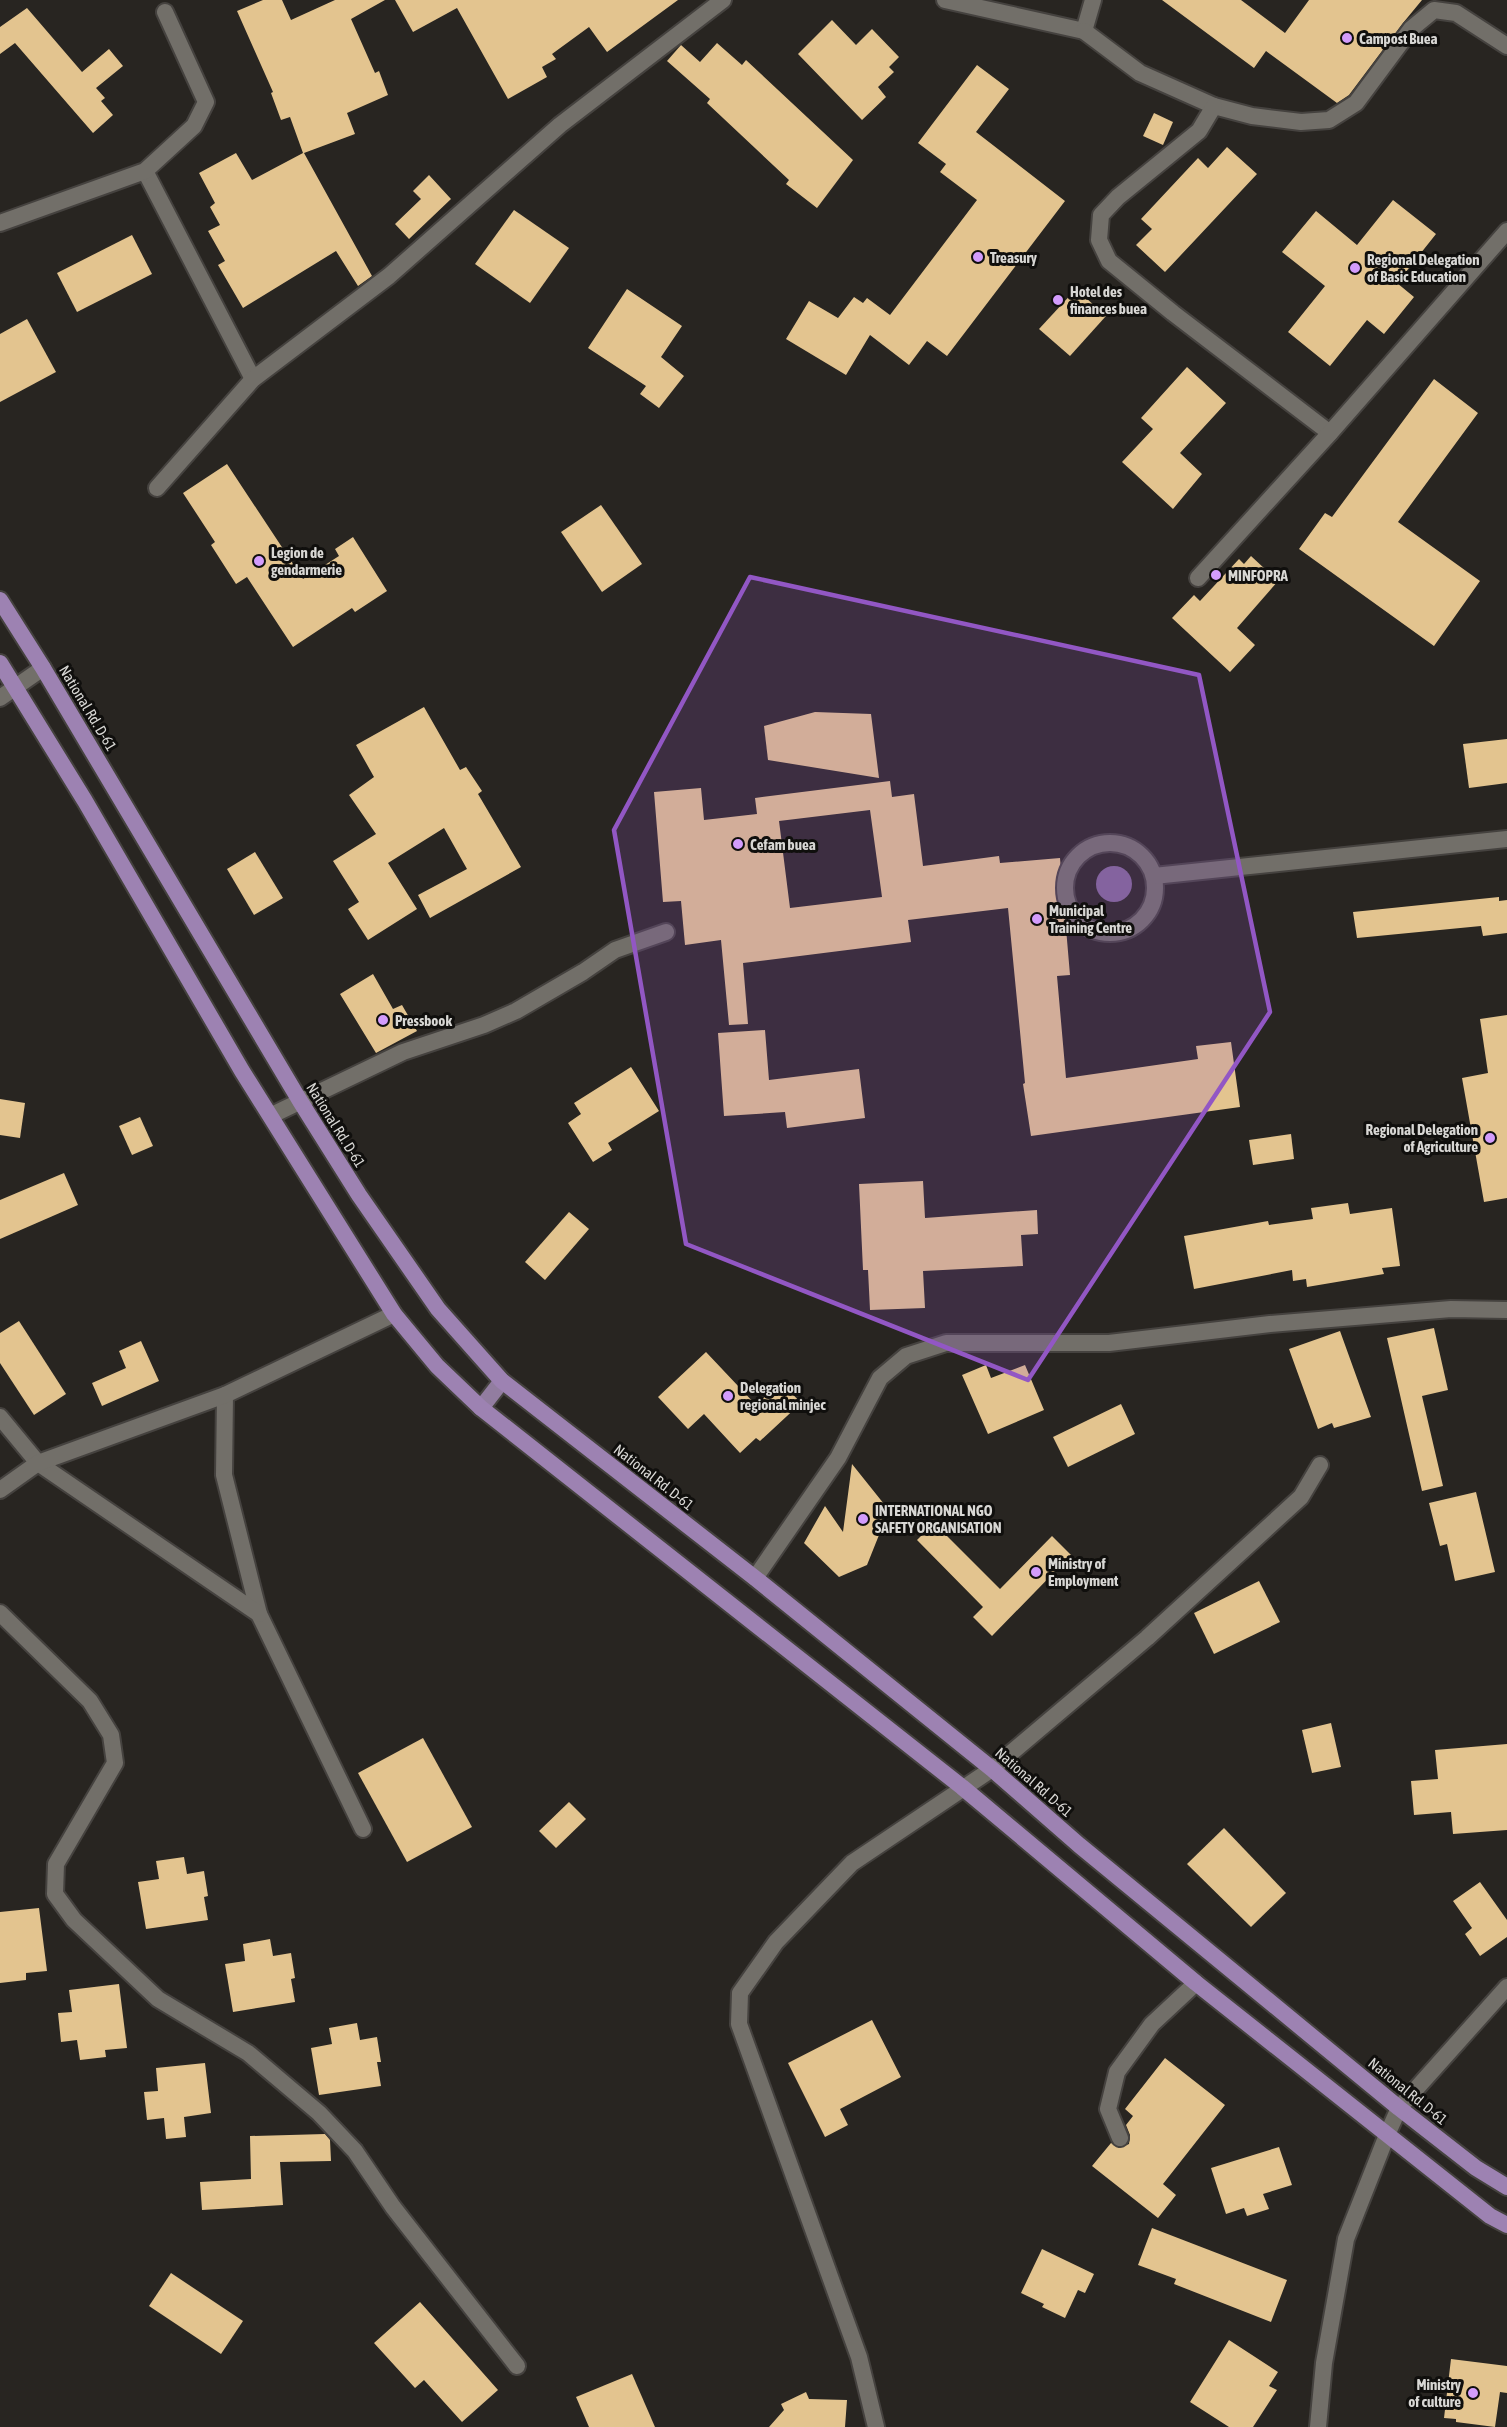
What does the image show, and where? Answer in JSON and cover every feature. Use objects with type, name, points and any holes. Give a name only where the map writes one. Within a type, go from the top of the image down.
[{"type":"highway","name":"National Rd. D-61","points":[[0,600],[43,668],[300,1101],[359,1195],[438,1309],[502,1381],[755,1578],[992,1769],[1079,1845],[1400,2108],[1476,2168],[1507,2187]]},
{"type":"highway","points":[[0,663],[91,812],[242,1071],[272,1115],[394,1314],[437,1366],[481,1408],[962,1787],[1196,1983],[1490,2216],[1507,2225]]},
{"type":"main road","points":[[481,1408],[502,1381]]},
{"type":"street","points":[[157,488],[253,379],[389,276],[561,125],[723,0]]},
{"type":"street","points":[[945,0],[1084,31],[1140,73],[1214,106],[1252,116],[1301,122],[1329,120],[1356,103],[1411,29],[1434,10],[1456,13],[1507,46]]},
{"type":"street","points":[[1084,31],[1093,0]]},
{"type":"street","points":[[0,223],[145,171],[194,126],[206,102],[165,12]]},
{"type":"street","points":[[1214,106],[1200,131],[1118,197],[1101,216],[1099,240],[1109,261],[1330,433]]},
{"type":"street","points":[[145,171],[253,379]]},
{"type":"street","points":[[1198,578],[1330,433],[1507,231]]},
{"type":"street","points":[[0,698],[43,668]]},
{"type":"street","points":[[1154,876],[1507,839]]},
{"type":"street","points":[[1108,842],[1123,844],[1137,851],[1147,862],[1154,876],[1155,891],[1152,905],[1144,918],[1133,927],[1119,933],[1104,933],[1090,929],[1078,920],[1069,908],[1064,894],[1065,879],[1075,859],[1093,845],[1108,842]]},
{"type":"street","points":[[272,1115],[403,1052],[483,1025],[516,1011],[583,972],[615,950],[666,932]]},
{"type":"street","points":[[755,1578],[838,1458],[880,1378],[906,1356],[946,1343],[1109,1343],[1270,1324],[1451,1309],[1507,1310]]},
{"type":"street","points":[[0,1490],[38,1463],[225,1395],[394,1314]]},
{"type":"street","points":[[225,1395],[224,1474],[259,1614],[363,1829]]},
{"type":"street","points":[[0,1417],[38,1463],[259,1614]]},
{"type":"street","points":[[876,2427],[859,2357],[739,2024],[740,1993],[776,1942],[852,1863],[992,1769],[1148,1638],[1301,1497],[1320,1465]]},
{"type":"street","points":[[0,1613],[90,1701],[111,1735],[114,1763],[56,1864],[55,1894],[74,1920],[158,1999],[248,2053],[319,2113],[355,2151],[393,2207],[517,2366]]},
{"type":"street","points":[[1120,2138],[1108,2109],[1117,2072],[1152,2024],[1196,1983]]},
{"type":"street","points":[[1318,2427],[1324,2363],[1346,2240],[1387,2135],[1400,2108],[1507,1987]]},
{"type":"highlighted area","points":[[750,577],[1199,675],[1270,1012],[1028,1380],[686,1244],[614,830]]},
{"type":"shaded area","points":[[1114,866],[1126,872],[1132,884],[1126,896],[1114,902],[1102,896],[1096,884],[1102,872]]},
{"type":"building","points":[[263,0],[282,0],[291,20],[335,0],[385,0],[351,19],[375,73],[379,71],[388,95],[347,113],[355,134],[304,153],[372,276],[358,286],[336,251],[243,308],[218,265],[225,261],[208,231],[220,225],[210,207],[215,203],[199,173],[236,153],[252,180],[303,153],[290,117],[281,120],[271,93],[273,92],[237,11]]},
{"type":"building","points":[[395,0],[678,0],[607,52],[589,27],[552,54],[556,59],[542,67],[547,77],[508,99],[457,8],[413,32]]},
{"type":"building","points":[[1162,0],[1241,0],[1285,33],[1309,0],[1422,0],[1349,95],[1337,103],[1266,51],[1254,68]]},
{"type":"building","points":[[27,8],[82,72],[109,49],[123,66],[96,88],[105,98],[101,101],[113,115],[93,133],[15,43],[0,54],[0,27]]},
{"type":"building","points":[[832,20],[856,45],[872,29],[899,57],[889,67],[894,72],[878,87],[886,97],[862,120],[798,54]]},
{"type":"building","points":[[717,43],[742,65],[746,60],[853,160],[817,208],[786,184],[789,180],[707,103],[710,99],[667,61],[681,45],[700,62]]},
{"type":"building","name":"Treasury","points":[[977,65],[1009,89],[976,132],[1065,201],[947,356],[927,341],[909,365],[870,335],[846,375],[786,339],[809,301],[838,318],[854,297],[863,303],[867,298],[890,315],[977,200],[940,172],[946,164],[918,143]]},
{"type":"building","points":[[1154,113],[1173,122],[1163,145],[1143,136]]},
{"type":"building","points":[[1227,147],[1257,174],[1165,272],[1136,245],[1152,229],[1141,219],[1198,158],[1208,168]]},
{"type":"building","points":[[429,175],[451,199],[409,239],[395,224],[421,199],[413,191]]},
{"type":"building","name":"Regional Delegation of Basic Education","points":[[1393,200],[1436,234],[1397,283],[1414,297],[1384,334],[1367,320],[1330,366],[1288,332],[1325,286],[1282,252],[1316,211],[1357,245]]},
{"type":"building","points":[[514,210],[569,248],[530,303],[475,264]]},
{"type":"building","points":[[132,235],[152,274],[77,312],[57,273]]},
{"type":"building","points":[[627,289],[682,326],[661,357],[684,376],[659,408],[640,394],[646,386],[588,348]]},
{"type":"building","points":[[1076,289],[1106,316],[1070,356],[1039,329]]},
{"type":"building","points":[[27,319],[56,372],[0,402],[0,334]]},
{"type":"building","points":[[1187,367],[1226,403],[1180,453],[1202,474],[1173,509],[1122,462],[1153,429],[1141,418]]},
{"type":"building","points":[[1434,379],[1478,413],[1398,522],[1480,581],[1434,646],[1299,549],[1325,513],[1332,517]]},
{"type":"building","points":[[227,464],[303,579],[339,556],[335,549],[353,537],[387,591],[355,612],[352,608],[293,647],[247,577],[236,584],[211,545],[215,542],[183,493]]},
{"type":"building","points":[[601,505],[642,564],[602,592],[561,532]]},
{"type":"building","points":[[1251,556],[1278,581],[1237,628],[1255,645],[1230,672],[1172,618],[1194,595],[1200,601],[1239,559],[1244,564]]},
{"type":"building","points":[[424,707],[460,770],[466,767],[482,791],[478,794],[521,867],[430,918],[418,895],[467,869],[444,828],[388,863],[417,909],[368,940],[348,909],[359,902],[333,861],[376,834],[349,795],[374,777],[356,745]]},
{"type":"building","points":[[815,712],[871,714],[879,778],[768,760],[764,726]]},
{"type":"building","points":[[1507,739],[1507,783],[1469,788],[1463,744]]},
{"type":"building","points":[[890,781],[892,797],[914,794],[923,866],[999,856],[1000,863],[1060,858],[1070,975],[1057,976],[1066,1078],[1198,1059],[1196,1046],[1231,1042],[1240,1107],[1031,1136],[1023,1084],[1025,1083],[1008,908],[908,920],[911,942],[743,963],[748,1024],[729,1025],[721,940],[685,945],[681,901],[663,902],[654,792],[701,788],[704,820],[757,814],[755,798]],"holes":[[[870,810],[882,897],[790,908],[779,821]]]},
{"type":"building","points":[[255,852],[283,898],[254,915],[227,869]]},
{"type":"building","points":[[1499,897],[1499,901],[1507,900],[1507,933],[1483,936],[1481,926],[1357,938],[1353,912]]},
{"type":"building","name":"Pressbook","points":[[373,974],[393,1009],[402,1005],[417,1031],[376,1053],[340,994]]},
{"type":"building","name":"Regional Delegation of Agriculture","points":[[1507,1015],[1507,1198],[1484,1202],[1462,1078],[1488,1073],[1480,1019]]},
{"type":"building","points":[[765,1030],[769,1080],[859,1069],[865,1118],[787,1128],[785,1112],[724,1116],[718,1033]]},
{"type":"building","points":[[631,1067],[659,1111],[608,1143],[612,1150],[593,1162],[568,1123],[581,1114],[574,1103]]},
{"type":"building","points":[[0,1099],[25,1103],[20,1138],[0,1135]]},
{"type":"building","points":[[140,1117],[153,1146],[132,1155],[119,1126]]},
{"type":"building","points":[[1291,1134],[1294,1159],[1253,1165],[1249,1140]]},
{"type":"building","points":[[64,1173],[78,1205],[0,1239],[0,1200]]},
{"type":"building","points":[[923,1181],[925,1218],[1037,1210],[1038,1234],[1021,1235],[1023,1266],[923,1271],[925,1308],[870,1310],[868,1270],[863,1270],[859,1184]]},
{"type":"building","points":[[1348,1203],[1350,1214],[1392,1208],[1400,1266],[1382,1268],[1384,1274],[1307,1287],[1306,1279],[1293,1281],[1292,1270],[1194,1289],[1184,1236],[1268,1221],[1269,1225],[1313,1219],[1311,1208]]},
{"type":"building","points":[[569,1212],[589,1229],[545,1280],[525,1262]]},
{"type":"building","points":[[19,1321],[66,1394],[34,1415],[0,1363],[0,1333]]},
{"type":"building","points":[[1434,1328],[1448,1390],[1422,1396],[1443,1486],[1422,1491],[1387,1338]]},
{"type":"building","points":[[1340,1331],[1371,1417],[1334,1428],[1332,1423],[1318,1429],[1289,1349]]},
{"type":"building","points":[[141,1341],[159,1381],[102,1406],[92,1383],[126,1368],[119,1351]]},
{"type":"building","points":[[706,1352],[756,1405],[781,1382],[801,1403],[760,1441],[756,1438],[740,1453],[704,1414],[688,1429],[658,1397]]},
{"type":"building","points":[[986,1365],[991,1378],[1025,1365],[1044,1410],[988,1434],[962,1375]]},
{"type":"building","points":[[1121,1404],[1135,1434],[1068,1467],[1053,1437]]},
{"type":"building","name":"INTERNATIONAL NGO SAFETY ORGANISATION","points":[[852,1464],[884,1504],[879,1535],[867,1565],[839,1577],[804,1543],[825,1506],[843,1532]]},
{"type":"building","points":[[1476,1492],[1495,1572],[1455,1581],[1447,1544],[1440,1546],[1429,1503]]},
{"type":"building","name":"Ministry of Employment","points":[[934,1523],[1000,1589],[1052,1536],[1071,1555],[992,1636],[973,1617],[983,1607],[917,1540]]},
{"type":"building","points":[[1259,1581],[1280,1622],[1214,1654],[1194,1613]]},
{"type":"building","points":[[1331,1723],[1341,1767],[1312,1773],[1302,1730]]},
{"type":"building","points":[[423,1738],[472,1827],[407,1862],[358,1773]]},
{"type":"building","points":[[1507,1744],[1507,1830],[1453,1834],[1451,1812],[1414,1815],[1411,1781],[1438,1779],[1435,1750]]},
{"type":"building","points":[[569,1802],[586,1819],[556,1848],[539,1831]]},
{"type":"building","points":[[1224,1828],[1286,1893],[1251,1927],[1187,1864]]},
{"type":"building","points":[[184,1857],[187,1874],[204,1871],[208,1896],[204,1897],[208,1920],[146,1929],[138,1882],[159,1879],[156,1861]]},
{"type":"building","points":[[1480,1882],[1507,1920],[1507,1937],[1480,1956],[1465,1934],[1472,1928],[1453,1901]]},
{"type":"building","points":[[39,1908],[47,1971],[26,1973],[26,1980],[0,1983],[0,1912]]},
{"type":"building","points":[[270,1939],[273,1956],[291,1953],[295,1978],[291,1979],[295,2002],[233,2012],[225,1964],[245,1961],[243,1944]]},
{"type":"building","points":[[119,1984],[127,2048],[105,2050],[106,2057],[80,2060],[77,2040],[61,2042],[58,2013],[72,2012],[69,1990]]},
{"type":"building","points":[[872,2020],[901,2077],[840,2109],[848,2125],[825,2137],[788,2063]]},
{"type":"building","points":[[357,2023],[360,2040],[377,2037],[381,2062],[377,2062],[381,2086],[319,2095],[311,2048],[332,2044],[329,2028]]},
{"type":"building","points":[[1165,2058],[1225,2105],[1163,2184],[1176,2195],[1158,2218],[1092,2166],[1111,2143],[1119,2148],[1129,2144],[1130,2135],[1126,2125],[1133,2116],[1125,2109]]},
{"type":"building","points":[[205,2063],[211,2113],[184,2117],[186,2137],[166,2139],[164,2118],[147,2120],[144,2092],[158,2091],[156,2068]]},
{"type":"building","points":[[325,2134],[330,2140],[331,2161],[280,2162],[283,2205],[202,2210],[200,2182],[251,2179],[250,2136]]},
{"type":"building","points":[[1279,2147],[1292,2185],[1263,2194],[1269,2209],[1247,2216],[1244,2208],[1226,2214],[1211,2168]]},
{"type":"building","points":[[1152,2228],[1287,2280],[1271,2322],[1174,2284],[1176,2279],[1138,2265]]},
{"type":"building","points":[[1042,2249],[1094,2274],[1085,2293],[1078,2290],[1065,2318],[1021,2293]]},
{"type":"building","points":[[171,2273],[243,2321],[221,2354],[149,2306]]},
{"type":"building","points":[[420,2302],[498,2390],[462,2422],[424,2380],[415,2388],[374,2343]]},
{"type":"building","points":[[1229,2340],[1278,2372],[1269,2386],[1277,2390],[1253,2427],[1229,2427],[1190,2402]]},
{"type":"building","name":"Ministry of culture","points":[[1451,2359],[1507,2366],[1507,2393],[1500,2392],[1495,2427],[1456,2422],[1456,2419],[1444,2418]]},
{"type":"building","points":[[632,2374],[655,2427],[589,2427],[576,2397]]},
{"type":"building","points":[[806,2392],[809,2399],[847,2400],[845,2427],[769,2427],[784,2410],[781,2404]]},
{"type":"place","name":"Campost Buea","points":[[1347,38]]},
{"type":"place","name":"Treasury","points":[[978,257]]},
{"type":"place","name":"Regional Delegation of Basic Education","points":[[1355,268]]},
{"type":"place","name":"Hotel des finances buea","points":[[1058,300]]},
{"type":"place","name":"Legion de gendarmerie","points":[[259,561]]},
{"type":"place","name":"MINFOPRA","points":[[1216,575]]},
{"type":"place","name":"Cefam buea","points":[[738,844]]},
{"type":"place","name":"Municipal Training Centre","points":[[1037,919]]},
{"type":"place","name":"Pressbook","points":[[383,1020]]},
{"type":"place","name":"Regional Delegation of Agriculture","points":[[1490,1138]]},
{"type":"place","name":"Delegation regional minjec","points":[[728,1396]]},
{"type":"place","name":"INTERNATIONAL NGO SAFETY ORGANISATION","points":[[863,1519]]},
{"type":"place","name":"Ministry of Employment","points":[[1036,1572]]},
{"type":"place","name":"Ministry of culture","points":[[1473,2393]]}]
